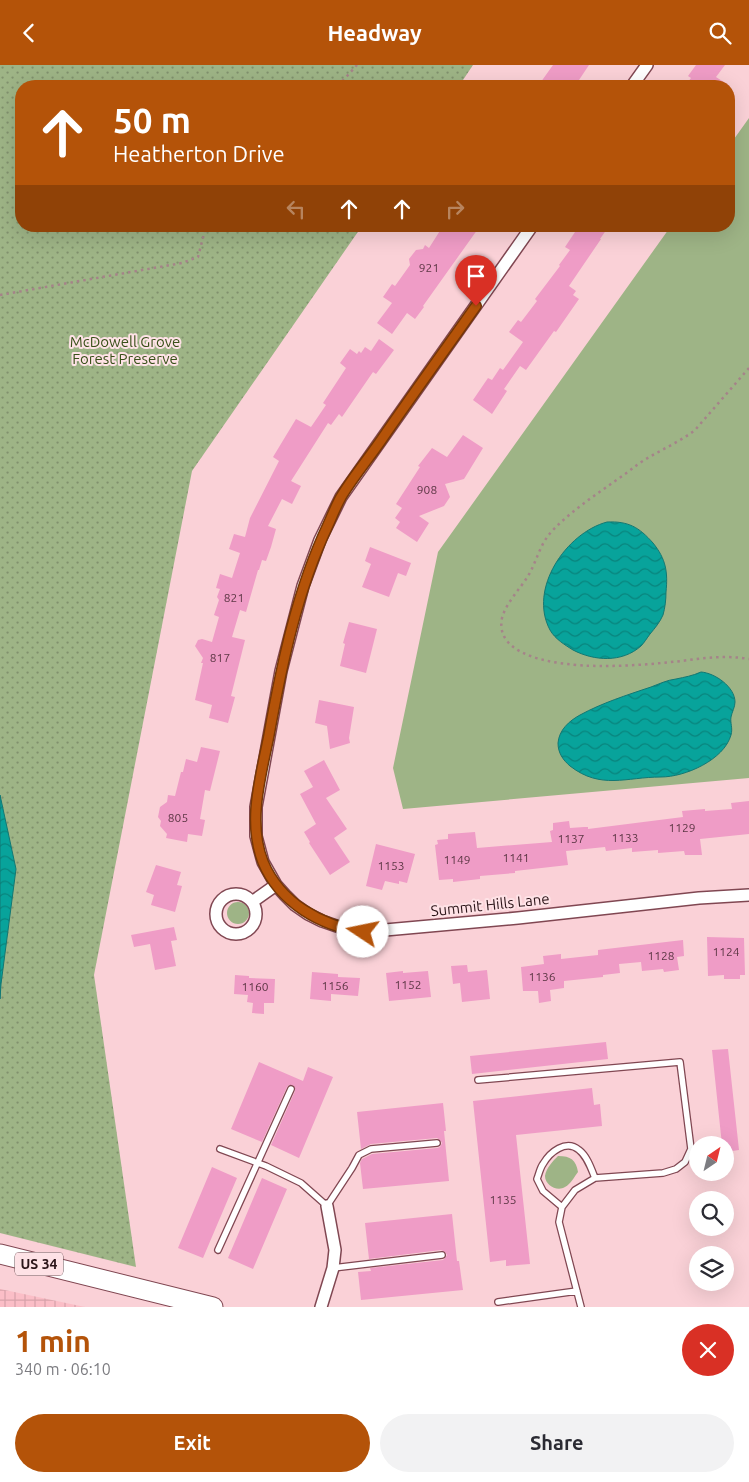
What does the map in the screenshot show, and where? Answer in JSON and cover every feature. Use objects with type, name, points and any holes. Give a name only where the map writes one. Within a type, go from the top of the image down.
[{"type":"main road","name":"US 34","points":[[0,1255],[213,1307]]},
{"type":"street","points":[[636,80],[646,65]]},
{"type":"street","name":"Summit Hills Lane","points":[[528,232],[341,497],[320,540],[304,586],[281,671],[256,807],[256,836],[263,862],[276,885],[295,905],[334,926],[363,932],[518,918],[699,898],[749,895]]},
{"type":"street","points":[[252,902],[276,885]]},
{"type":"street","points":[[321,1307],[333,1268],[335,1250],[327,1207]]},
{"type":"lane","points":[[478,1080],[680,1062],[691,1149],[685,1162],[676,1169],[663,1173],[594,1177],[575,1190],[562,1207],[559,1222],[581,1307]]},
{"type":"lane","points":[[218,1250],[291,1089]]},
{"type":"lane","points":[[220,1149],[258,1162],[301,1183],[327,1207],[359,1155],[370,1149],[437,1143]]},
{"type":"lane","points":[[562,1207],[542,1191],[537,1179],[542,1165],[555,1150],[567,1145],[578,1149],[586,1158],[594,1177]]},
{"type":"lane","points":[[333,1268],[442,1255]]},
{"type":"lane","points":[[498,1301],[577,1291]]},
{"type":"path","points":[[343,80],[357,65]]},
{"type":"path","points":[[0,295],[182,263],[198,257],[204,232]]},
{"type":"path","points":[[749,368],[690,434],[649,457],[551,531],[538,551],[529,575],[506,608],[502,616],[501,625],[505,639],[514,647],[538,659],[554,663],[604,666],[723,657],[749,659]]},
{"type":"shaded area","points":[[0,1289],[85,1307],[0,1307]]},
{"type":"green space","name":"McDowell Grove Forest Preserve","points":[[0,65],[473,65],[463,80],[15,80],[15,232],[358,232],[192,471],[94,975],[136,1267],[0,1233]]},
{"type":"green space","points":[[749,118],[749,778],[403,809],[393,768],[438,552],[667,232],[735,232],[735,138]]},
{"type":"green space","points":[[238,902],[246,905],[249,913],[246,921],[238,924],[230,921],[227,913],[230,905]]},
{"type":"green space","points":[[558,1156],[572,1159],[576,1164],[578,1172],[569,1184],[558,1189],[549,1185],[545,1176],[548,1167]]},
{"type":"water","points":[[607,522],[633,526],[648,537],[661,555],[667,578],[663,615],[657,625],[642,645],[633,652],[608,659],[581,654],[564,644],[550,630],[544,614],[544,597],[548,581],[555,565],[565,550],[592,528]]},
{"type":"water","points":[[701,672],[718,678],[728,686],[732,691],[735,702],[731,717],[732,732],[727,744],[712,759],[702,765],[671,776],[614,781],[592,778],[581,773],[570,766],[561,756],[558,743],[560,734],[565,726],[576,717],[624,696],[666,681]]},
{"type":"water","points":[[0,795],[16,869],[0,999]]},
{"type":"building","points":[[553,65],[589,65],[579,80],[542,80]]},
{"type":"building","points":[[696,65],[725,65],[716,77],[721,80],[690,80],[691,78],[688,76]]},
{"type":"building","points":[[439,232],[476,232],[415,319],[407,313],[392,334],[377,323],[392,303],[383,297],[392,284],[395,286],[410,265],[409,259],[416,250],[423,249],[425,245],[429,248]]},
{"type":"building","points":[[575,232],[605,232],[569,286],[576,291],[573,295],[579,299],[526,370],[520,366],[504,389],[507,391],[492,414],[473,400],[488,378],[492,380],[500,368],[503,370],[523,342],[509,332],[518,320],[521,322],[537,301],[535,299],[570,250],[565,247]]},
{"type":"building","points":[[379,339],[394,350],[376,374],[373,372],[342,417],[339,414],[331,425],[328,423],[291,481],[301,486],[292,504],[282,499],[268,526],[276,529],[271,547],[266,561],[262,560],[258,570],[246,612],[240,610],[232,637],[245,640],[231,696],[235,697],[228,723],[209,718],[212,705],[195,700],[203,658],[195,646],[198,640],[202,639],[212,642],[219,617],[214,615],[219,600],[217,597],[220,589],[216,588],[220,574],[232,578],[240,553],[229,549],[234,534],[245,537],[250,518],[279,461],[273,457],[296,419],[311,427],[326,405],[323,403],[346,368],[340,363],[350,349],[357,354],[359,351],[361,353],[365,347],[371,351]]},
{"type":"building","points":[[463,435],[483,448],[464,479],[445,484],[450,497],[444,506],[419,516],[429,523],[417,542],[396,528],[400,522],[395,518],[402,508],[396,504],[420,467],[418,466],[432,448],[447,457]]},
{"type":"building","points":[[370,547],[411,563],[406,576],[398,573],[389,597],[362,587],[371,564],[365,561]]},
{"type":"building","points":[[349,622],[377,629],[366,673],[340,666],[345,644],[343,643]]},
{"type":"building","points":[[319,700],[354,707],[349,738],[350,743],[330,749],[327,726],[315,723]]},
{"type":"building","points":[[201,747],[220,751],[210,791],[205,790],[200,819],[205,820],[202,836],[188,834],[187,842],[166,838],[167,834],[160,826],[161,821],[158,817],[160,807],[167,802],[168,795],[175,796],[186,759],[197,762]]},
{"type":"building","points":[[324,760],[340,790],[326,798],[347,829],[334,838],[350,862],[330,875],[304,832],[316,824],[300,794],[313,787],[304,771]]},
{"type":"building","points":[[749,801],[749,834],[700,839],[702,855],[685,855],[684,851],[632,852],[632,848],[606,851],[605,847],[566,851],[568,865],[480,876],[480,879],[453,882],[453,879],[439,880],[435,845],[438,844],[437,840],[448,839],[448,834],[475,832],[477,848],[552,842],[550,831],[553,830],[553,823],[569,821],[570,828],[588,827],[588,829],[683,817],[682,811],[732,809],[731,803]]},
{"type":"building","points":[[376,844],[415,854],[407,883],[399,881],[399,884],[385,881],[382,890],[366,886]]},
{"type":"building","points":[[156,865],[181,872],[177,885],[182,886],[175,912],[151,905],[154,895],[146,892]]},
{"type":"building","points":[[174,927],[177,940],[171,941],[176,966],[155,970],[150,944],[134,947],[131,935]]},
{"type":"building","points":[[707,937],[744,938],[745,975],[740,975],[740,979],[724,979],[724,975],[708,976]]},
{"type":"building","points":[[683,940],[684,956],[677,957],[679,970],[664,972],[663,969],[642,971],[641,962],[619,964],[620,973],[603,975],[603,977],[564,981],[564,988],[550,990],[551,1001],[539,1003],[538,991],[523,991],[521,967],[544,964],[543,956],[561,954],[561,959],[598,955],[598,950]]},
{"type":"building","points":[[467,965],[468,972],[487,970],[490,999],[462,1002],[460,983],[453,984],[451,966]]},
{"type":"building","points":[[403,971],[403,973],[428,971],[431,997],[389,1001],[386,973]]},
{"type":"building","points":[[312,972],[338,974],[338,977],[360,978],[358,996],[331,994],[331,1001],[310,999]]},
{"type":"building","points":[[235,975],[249,976],[249,978],[275,979],[274,1003],[264,1003],[264,1014],[252,1013],[253,1003],[247,1002],[248,995],[234,994]]},
{"type":"building","points":[[606,1042],[608,1059],[472,1074],[470,1056]]},
{"type":"building","points":[[728,1049],[739,1150],[734,1151],[734,1136],[721,1136],[712,1050]]},
{"type":"building","points":[[259,1062],[303,1081],[308,1067],[333,1077],[299,1158],[271,1145],[295,1091],[295,1087],[292,1085],[287,1087],[262,1142],[231,1129]]},
{"type":"building","points":[[592,1088],[594,1105],[600,1104],[602,1126],[516,1135],[530,1264],[506,1266],[506,1260],[490,1262],[473,1101]]},
{"type":"building","points":[[443,1103],[449,1181],[363,1189],[360,1163],[362,1159],[372,1154],[437,1148],[442,1143],[437,1138],[371,1144],[361,1149],[357,1112]]},
{"type":"building","points":[[212,1167],[237,1178],[203,1258],[178,1248]]},
{"type":"building","points":[[262,1178],[287,1189],[253,1269],[228,1258]]},
{"type":"building","points":[[452,1214],[457,1261],[459,1261],[463,1290],[361,1300],[358,1272],[371,1271],[370,1268],[443,1260],[447,1255],[441,1250],[369,1259],[365,1223]]},
{"type":"route","points":[[363,932],[348,930],[322,921],[295,905],[276,885],[263,862],[256,836],[256,807],[281,671],[304,586],[320,540],[341,497],[476,306]]}]
